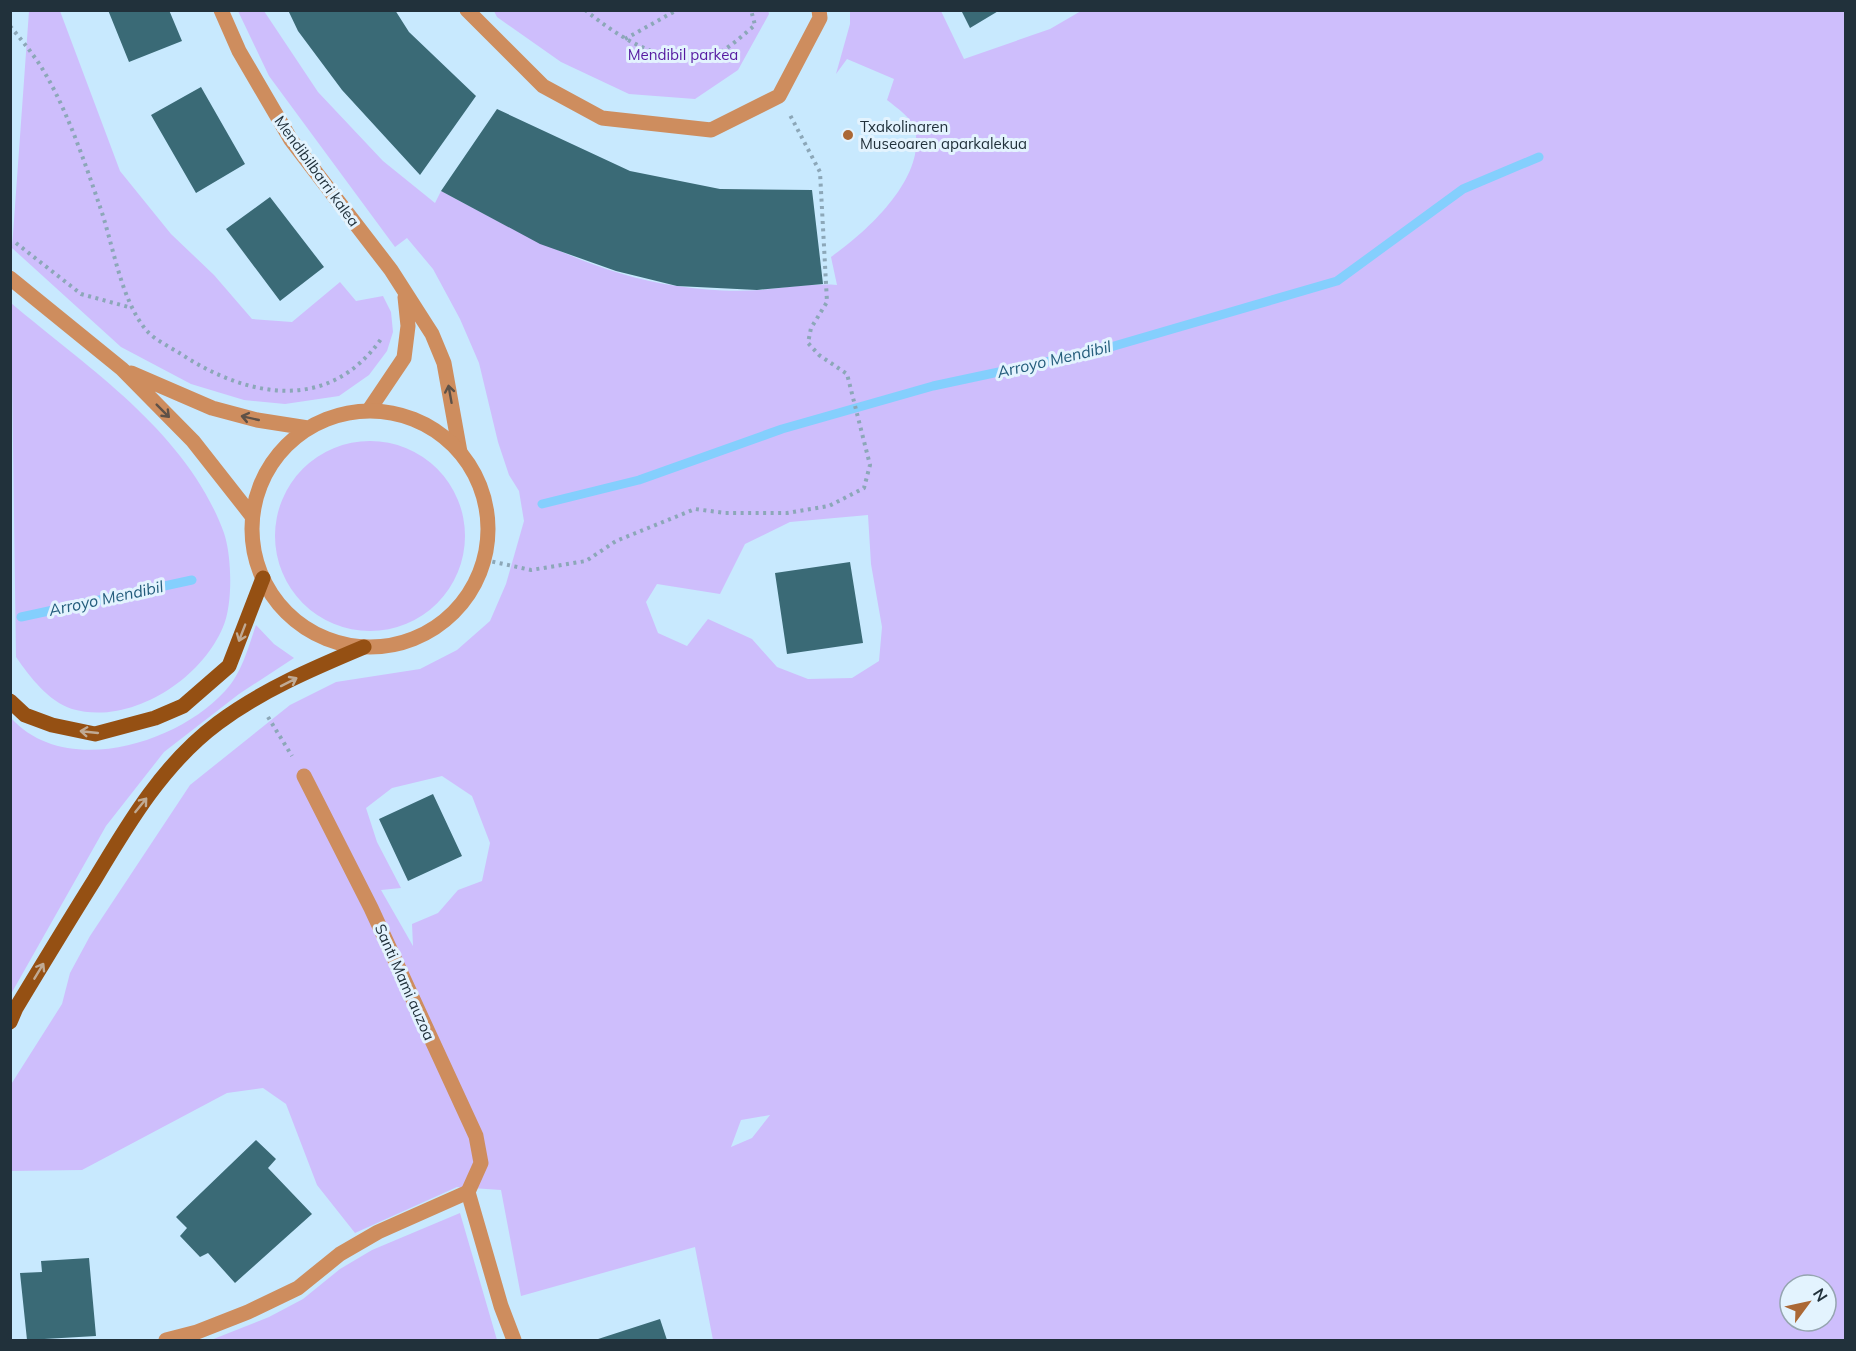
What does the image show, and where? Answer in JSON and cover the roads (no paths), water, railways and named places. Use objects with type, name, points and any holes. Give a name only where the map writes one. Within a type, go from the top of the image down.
[{"type":"main road","points":[[10,701],[25,715],[52,725],[94,734],[155,718],[183,706],[229,666],[263,579]]},
{"type":"main road","points":[[10,1022],[16,1008],[135,813],[185,751],[219,722],[257,698],[317,667],[364,647]]},
{"type":"street","name":"Mendibilbarri kalea","points":[[221,10],[239,51],[291,140],[391,270],[432,334],[444,363],[460,452]]},
{"type":"street","points":[[467,10],[543,86],[602,118],[711,130],[779,96],[820,18],[819,10]]},
{"type":"street","points":[[10,278],[122,369],[193,441],[252,516]]},
{"type":"street","name":"Mendibilbarri kalea","points":[[369,410],[404,358],[408,326],[405,294]]},
{"type":"street","points":[[122,369],[212,408],[257,420],[308,428]]},
{"type":"street","points":[[369,410],[403,415],[434,429],[460,452],[480,484],[489,522],[485,560],[468,596],[440,625],[404,643],[364,647],[333,641],[304,627],[280,606],[263,579],[253,548],[252,516],[261,481],[280,451],[308,428],[337,414],[369,410]]},
{"type":"street","name":"Santi Mami auzoa","points":[[304,776],[371,908],[476,1136],[481,1163],[468,1192]]},
{"type":"street","points":[[166,1341],[197,1332],[248,1312],[298,1288],[340,1254],[378,1232],[468,1192],[501,1306],[514,1341]]},
{"type":"waterway","name":"Arroyo Mendibil","points":[[542,504],[639,480],[782,429],[933,386],[1097,351],[1337,281],[1463,189],[1539,157]]},
{"type":"waterway","name":"Arroyo Mendibil","points":[[21,617],[192,580]]},
{"type":"place","name":"Txakolinaren Museoaren aparkalekua","points":[[848,135]]},
{"type":"park label","name":"Mendibil parkea","points":[[683,54]]}]
